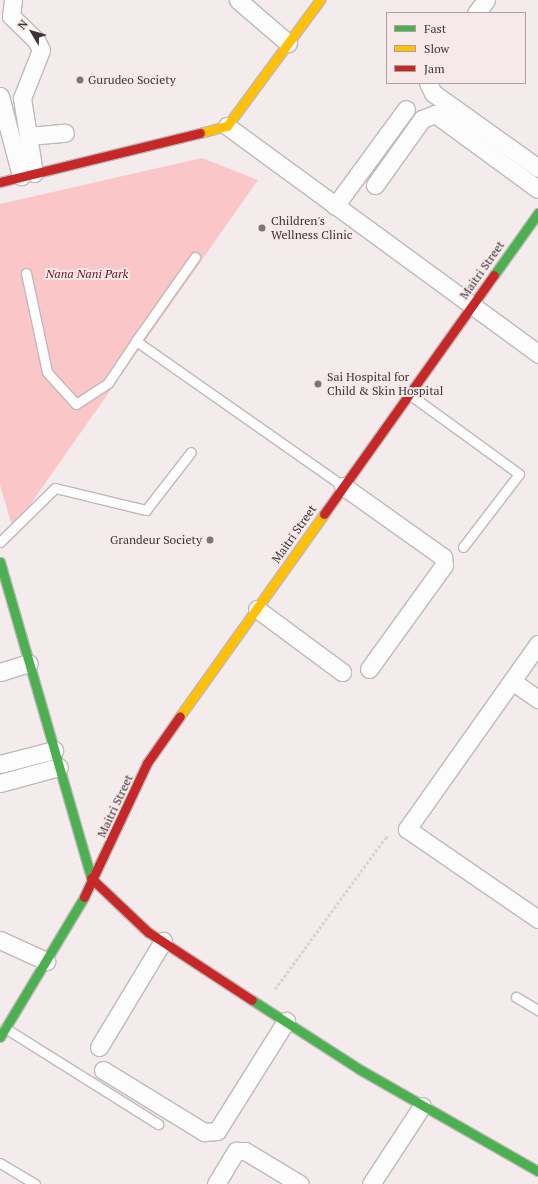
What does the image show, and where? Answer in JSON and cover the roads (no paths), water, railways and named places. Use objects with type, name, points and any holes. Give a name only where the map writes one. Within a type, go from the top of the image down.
[{"type":"street","points":[[13,0],[11,16],[36,40],[41,50],[22,98],[28,136],[28,175]]},
{"type":"street","points":[[238,0],[288,43]]},
{"type":"street","points":[[0,182],[227,126],[320,0]]},
{"type":"street","points":[[467,12],[474,0]]},
{"type":"street","points":[[477,12],[486,0]]},
{"type":"street","points":[[428,84],[433,93],[538,168]]},
{"type":"street","points":[[0,96],[28,175]]},
{"type":"street","points":[[335,206],[406,109]]},
{"type":"street","points":[[375,185],[422,119],[435,114],[538,189]]},
{"type":"street","points":[[227,126],[538,354]]},
{"type":"street","points":[[28,136],[65,133]]},
{"type":"street","name":"Maitri Street","points":[[0,1037],[3,1027],[46,961],[92,883],[147,763],[408,393],[538,212]]},
{"type":"street","points":[[343,486],[443,557],[444,565],[369,670]]},
{"type":"street","points":[[0,562],[92,883],[163,941],[262,1006],[422,1106],[538,1171]]},
{"type":"street","points":[[257,609],[342,672]]},
{"type":"street","points":[[538,644],[408,829],[538,919]]},
{"type":"street","points":[[0,672],[29,663]]},
{"type":"street","points":[[512,681],[538,699]]},
{"type":"street","points":[[0,764],[54,750]]},
{"type":"street","points":[[0,783],[59,767]]},
{"type":"street","points":[[0,940],[46,961]]},
{"type":"street","points":[[98,1047],[163,941]]},
{"type":"street","points":[[102,1070],[204,1132],[217,1130],[286,1021]]},
{"type":"street","points":[[371,1184],[422,1106]]},
{"type":"street","points":[[216,1184],[236,1151],[245,1151],[300,1184]]},
{"type":"lane","points":[[26,273],[47,372],[76,404],[108,383],[195,257]]},
{"type":"lane","points":[[136,341],[343,486]]},
{"type":"lane","points":[[408,393],[519,474],[463,547]]},
{"type":"lane","points":[[0,542],[55,488],[146,510],[191,452]]},
{"type":"lane","points":[[516,997],[538,1010]]},
{"type":"lane","points":[[3,1027],[158,1124]]},
{"type":"lane","points":[[0,1163],[36,1184]]},
{"type":"place","name":"Gurudeo Society","points":[[80,80]]},
{"type":"place","name":"Children's Wellness Clinic","points":[[262,228]]},
{"type":"place","name":"Sai Hospital for Child & Skin Hospital","points":[[318,384]]},
{"type":"place","name":"Grandeur Society","points":[[210,540]]},
{"type":"park label","name":"Nana Nani Park","points":[[87,274]]}]
